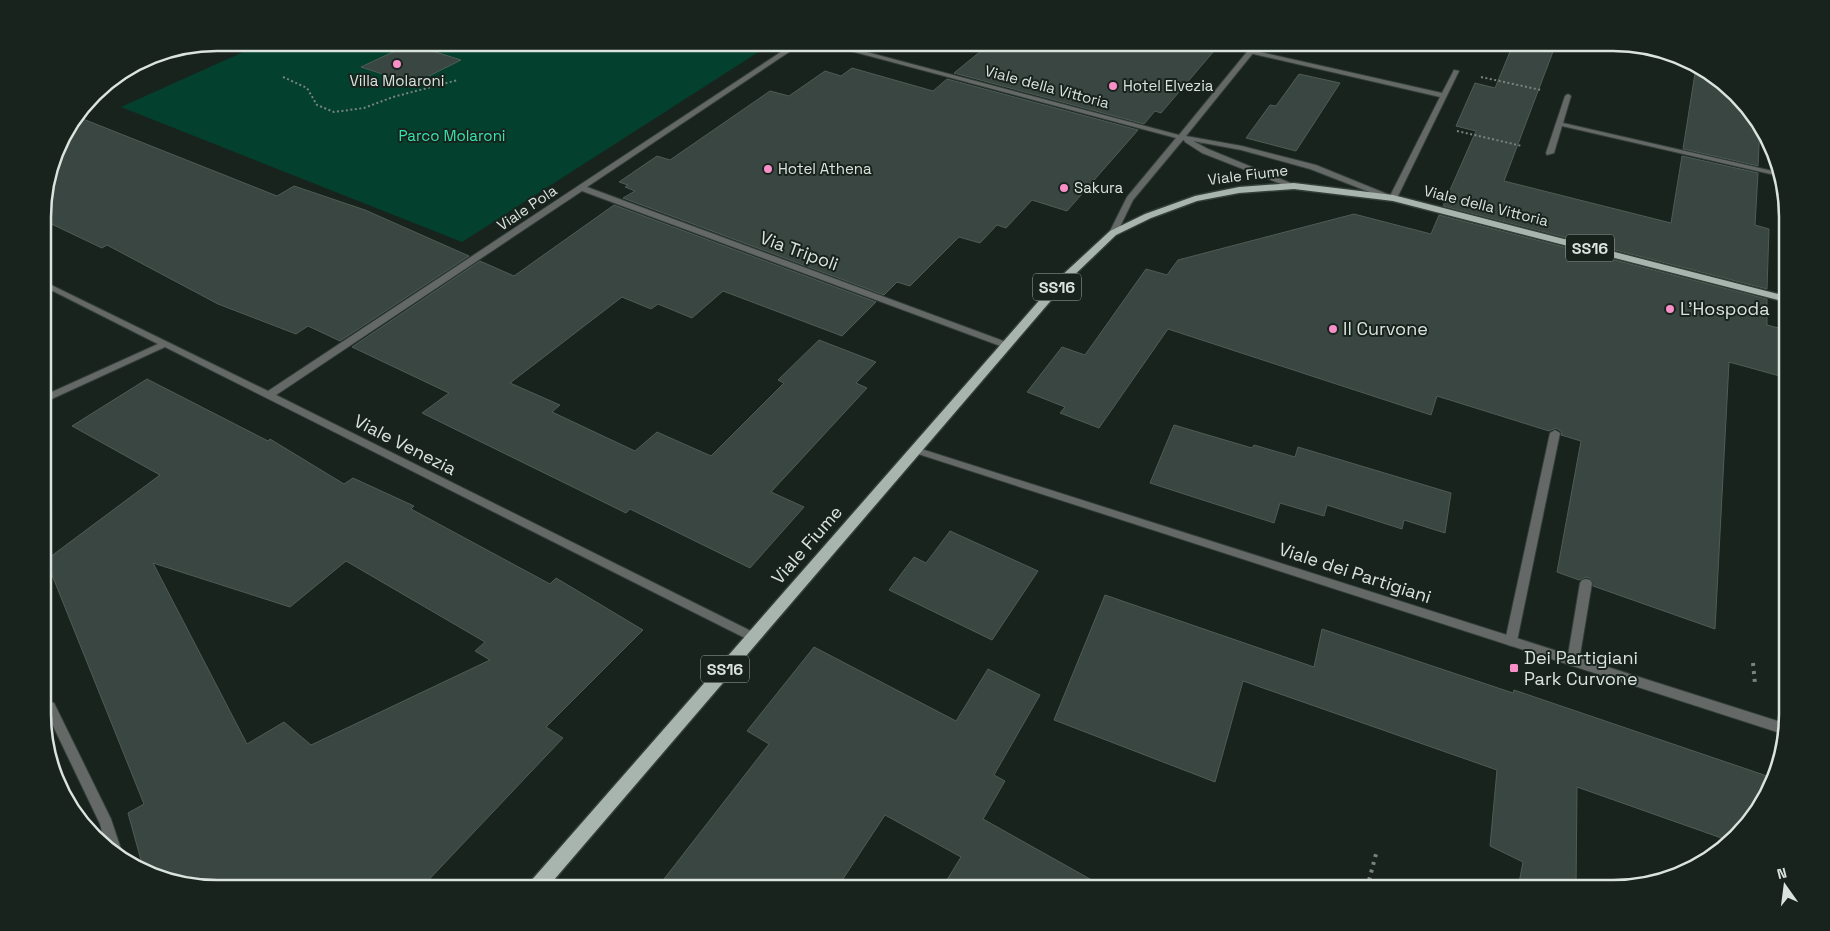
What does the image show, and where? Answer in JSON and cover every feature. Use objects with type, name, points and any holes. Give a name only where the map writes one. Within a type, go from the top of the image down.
[{"type":"main road","name":"Viale Fiume","points":[[543,880],[1062,281],[1113,233],[1148,216],[1194,199],[1239,190],[1294,186],[1393,198]]},
{"type":"main road","name":"Viale della Vittoria","points":[[1393,198],[1779,297]]},
{"type":"street","name":"Viale Pola","points":[[270,395],[788,51]]},
{"type":"street","name":"Viale della Vittoria","points":[[854,51],[1180,137],[1242,148],[1312,166],[1393,198]]},
{"type":"street","name":"Viale Fiume","points":[[1113,233],[1130,198],[1251,52]]},
{"type":"street","points":[[1251,52],[1444,96]]},
{"type":"street","points":[[1393,198],[1456,71]]},
{"type":"street","points":[[1550,153],[1568,96]]},
{"type":"street","points":[[1560,124],[1772,173]]},
{"type":"street","name":"Viale della Vittoria","points":[[1180,137],[1205,151],[1294,186]]},
{"type":"street","name":"Via Tripoli","points":[[582,188],[1006,345]]},
{"type":"street","name":"Viale Venezia","points":[[52,287],[753,637]]},
{"type":"street","points":[[52,396],[165,344]]},
{"type":"street","points":[[1512,642],[1555,433]]},
{"type":"street","name":"Viale dei Partigiani","points":[[915,450],[1778,727]]},
{"type":"street","points":[[1574,661],[1586,583]]},
{"type":"street","points":[[51,716],[106,823],[112,842]]},
{"type":"path","points":[[277,51],[267,64],[279,75],[307,88],[317,104],[334,112],[364,108],[393,97],[458,80]]},
{"type":"path","points":[[1456,71],[1568,96]]},
{"type":"path","points":[[1430,124],[1550,153]]},
{"type":"path","points":[[1753,663],[1755,684]]},
{"type":"path","points":[[1369,879],[1376,854]]},
{"type":"green space","name":"Parco Molaroni","points":[[245,51],[760,51],[462,242],[121,107]]},
{"type":"building","points":[[395,51],[432,51],[461,60],[413,84],[361,67]]},
{"type":"building","points":[[981,51],[1214,51],[1161,113],[1155,111],[1144,124],[954,73]]},
{"type":"building","points":[[1510,51],[1553,51],[1504,181],[1671,223],[1682,156],[1758,173],[1755,225],[1769,229],[1767,289],[1443,206],[1476,131],[1456,126],[1475,83],[1495,88]]},
{"type":"building","points":[[852,68],[933,91],[947,79],[1138,130],[1067,211],[1032,200],[1006,228],[997,225],[980,243],[959,237],[910,286],[897,282],[884,295],[623,198],[635,191],[625,187],[628,185],[619,182],[657,156],[670,160],[770,91],[789,96],[825,71],[841,76]]},
{"type":"building","points":[[1695,73],[1722,92],[1738,108],[1759,139],[1758,166],[1683,149]]},
{"type":"building","points":[[1299,74],[1340,83],[1296,151],[1246,138],[1270,105],[1276,106]]},
{"type":"building","points":[[83,119],[277,196],[294,186],[365,210],[469,256],[340,341],[308,326],[296,334],[218,304],[107,245],[102,248],[52,224],[54,185],[57,174],[68,144]]},
{"type":"building","points":[[614,205],[876,302],[842,336],[723,291],[692,318],[658,304],[651,309],[622,297],[510,383],[560,405],[552,412],[635,451],[657,432],[711,456],[784,383],[778,380],[819,340],[876,362],[856,383],[867,388],[771,492],[804,507],[750,568],[630,509],[626,513],[422,413],[449,393],[352,347],[480,261],[514,276]]},
{"type":"building","points":[[1354,214],[1431,234],[1439,215],[1767,299],[1767,325],[1779,328],[1779,376],[1729,362],[1715,629],[1593,586],[1590,578],[1586,577],[1579,580],[1557,572],[1581,441],[1561,435],[1562,432],[1556,428],[1549,431],[1437,396],[1431,415],[1168,329],[1099,428],[1060,413],[1065,407],[1027,392],[1062,347],[1085,355],[1146,269],[1167,275],[1178,260]]},
{"type":"building","points":[[147,379],[268,441],[270,439],[344,484],[353,478],[414,506],[411,509],[550,584],[556,578],[643,630],[546,727],[563,738],[429,880],[217,880],[185,877],[164,871],[141,861],[128,813],[144,804],[51,573],[51,556],[160,475],[72,426]],"holes":[[[346,561],[485,642],[475,651],[490,660],[311,745],[284,722],[247,744],[153,563],[290,607]]]},
{"type":"building","points":[[1174,425],[1252,448],[1254,445],[1295,457],[1298,447],[1451,493],[1445,533],[1404,520],[1402,529],[1327,505],[1324,516],[1280,503],[1274,523],[1150,483]]},
{"type":"building","points":[[950,531],[1038,571],[992,640],[889,590],[914,557],[926,563]]},
{"type":"building","points":[[1105,595],[1314,667],[1322,629],[1513,693],[1514,690],[1766,776],[1751,806],[1723,838],[1577,787],[1576,879],[1520,879],[1523,862],[1490,846],[1497,770],[1243,681],[1215,782],[1054,720]]},
{"type":"building","points":[[814,647],[956,721],[988,669],[1040,695],[994,775],[1005,781],[983,819],[1091,879],[947,879],[961,857],[885,815],[843,880],[663,880],[769,744],[747,731]]},
{"type":"place","name":"Villa Molaroni","points":[[397,64]]},
{"type":"place","name":"Hotel Elvezia","points":[[1113,86]]},
{"type":"place","name":"Hotel Athena","points":[[768,169]]},
{"type":"place","name":"Sakura","points":[[1064,188]]},
{"type":"place","name":"L'Hospoda","points":[[1670,309]]},
{"type":"place","name":"Il Curvone","points":[[1333,329]]},
{"type":"place","name":"Dei Partigiani Park Curvone","points":[[1514,668]]}]
